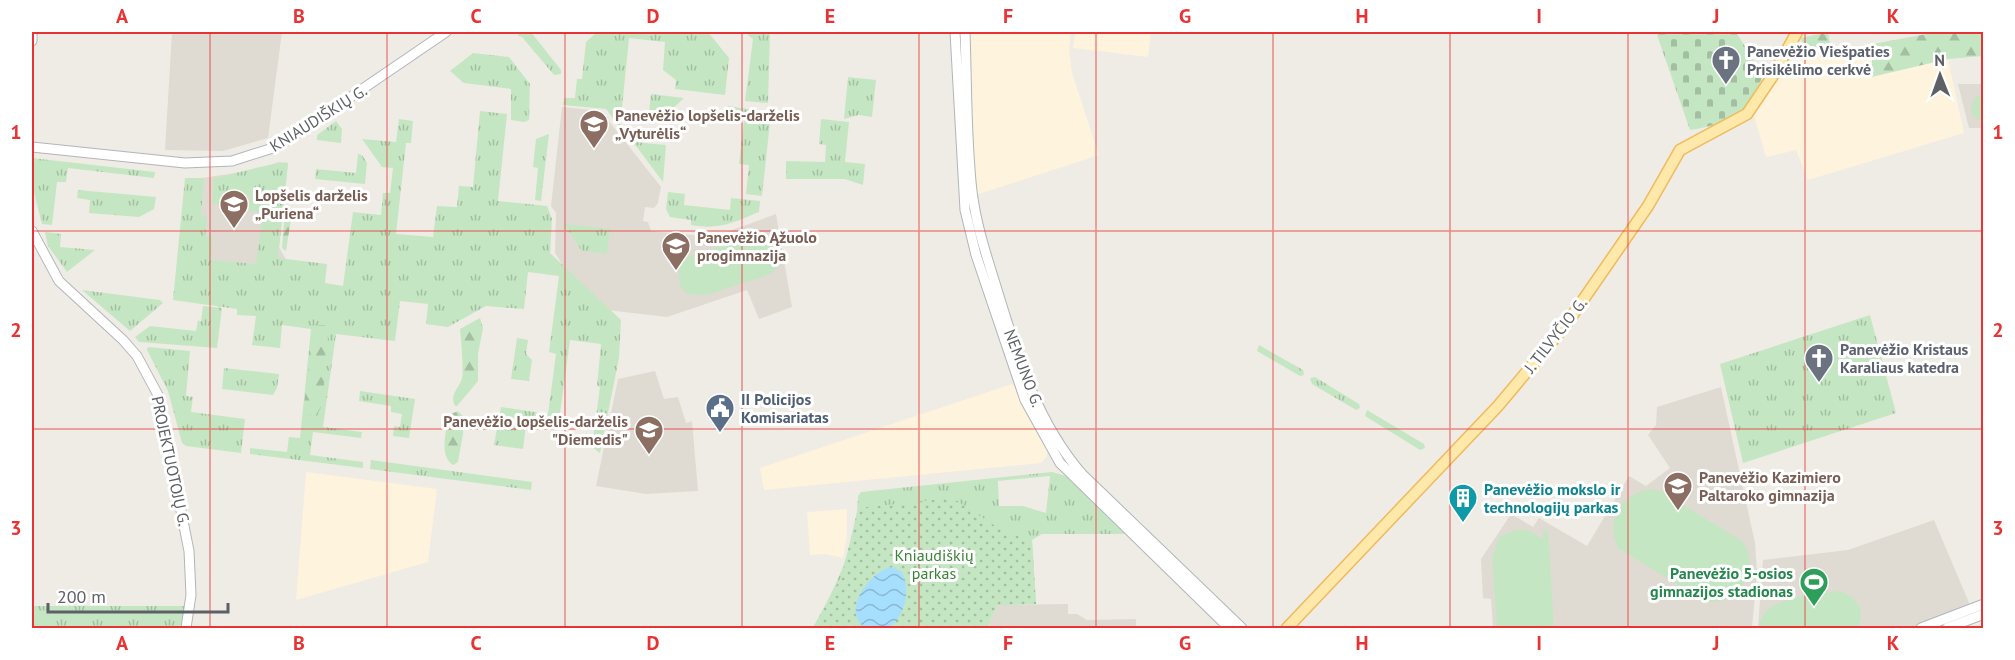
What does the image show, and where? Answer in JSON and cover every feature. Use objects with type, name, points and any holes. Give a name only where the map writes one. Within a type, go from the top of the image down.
[{"type":"main road","points":[[32,32],[32,41]]},
{"type":"main road","name":"KNIAUDIŠKIŲ G.","points":[[32,147],[185,163],[232,161],[279,146],[446,32]]},
{"type":"main road","name":"NEMUNO G.","points":[[955,32],[976,255],[1017,380],[1031,414],[1054,455],[1090,495],[1229,628]]},
{"type":"main road","name":"NEMUNO G.","points":[[965,32],[970,209],[1025,377],[1040,412],[1063,450],[1106,499],[1242,628]]},
{"type":"main road","name":"J. TILVYČIO G.","points":[[1287,628],[1498,406],[1565,326],[1648,206],[1680,150],[1747,114],[1772,77],[1797,32]]},
{"type":"main road","name":"PROJEKTUOTOJŲ G.","points":[[32,231],[59,281],[123,340],[137,357],[158,395],[189,551],[191,596],[186,628]]},
{"type":"main road","points":[[1921,628],[1983,604]]},
{"type":"main road","points":[[1947,628],[1983,614]]},
{"type":"shaded area","points":[[172,32],[282,32],[268,138],[223,151],[165,150]]},
{"type":"shaded area","points":[[967,32],[1071,32],[1069,50],[1072,73],[1099,155],[976,195]]},
{"type":"shaded area","points":[[1075,32],[1151,32],[1148,57],[1073,48]]},
{"type":"shaded area","points":[[1873,44],[1872,77],[1948,59],[1964,133],[1808,180],[1796,150],[1766,157],[1752,109],[1780,63]]},
{"type":"shaded area","points":[[1958,84],[1983,84],[1983,128],[1969,128]]},
{"type":"shaded area","name":"Panevėžio Ąžuolo progimnazija","points":[[562,107],[601,111],[661,187],[658,203],[654,208],[645,207],[643,221],[648,222],[651,231],[713,237],[776,214],[792,307],[759,319],[747,290],[667,317],[590,308],[555,253],[556,213],[551,206]]},
{"type":"shaded area","points":[[279,162],[288,163],[279,247],[293,272],[194,269],[202,178],[256,170]]},
{"type":"shaded area","name":"Panevėžio lopšelis-darželis \"Diemedis\"","points":[[655,371],[664,399],[678,397],[686,423],[692,421],[698,491],[646,494],[596,486],[618,379]]},
{"type":"shaded area","points":[[1012,384],[1017,389],[1047,449],[1047,456],[1041,463],[764,490],[760,468]]},
{"type":"shaded area","points":[[1721,387],[1755,543],[1757,572],[1752,628],[1493,628],[1491,599],[1483,598],[1481,559],[1511,514],[1533,527],[1539,518],[1587,546],[1629,476],[1646,486],[1670,468],[1648,435],[1656,425],[1657,407]]},
{"type":"shaded area","points":[[306,472],[437,489],[428,562],[296,600]]},
{"type":"shaded area","points":[[847,509],[847,535],[843,558],[826,554],[810,555],[807,512]]},
{"type":"shaded area","points":[[1934,520],[1970,605],[1910,628],[1758,628],[1763,560],[1848,550]]},
{"type":"shaded area","points":[[1068,604],[1068,614],[1077,614],[1087,620],[1136,619],[1136,628],[987,628],[997,605]]},
{"type":"green space","points":[[519,32],[531,32],[561,70],[561,74],[554,75],[522,37],[518,36]]},
{"type":"green space","points":[[597,32],[708,32],[729,58],[725,95],[675,89],[676,80],[663,70],[665,42],[629,38],[620,128],[606,109],[563,105],[564,98],[575,98],[577,79],[582,79],[586,42]]},
{"type":"green space","points":[[744,32],[770,32],[768,103],[745,101],[753,39]]},
{"type":"green space","points":[[1656,32],[1736,32],[1763,76],[1747,106],[1726,120],[1690,130]]},
{"type":"green space","points":[[1828,32],[1830,44],[1827,51],[1808,55],[1804,52],[1801,38]]},
{"type":"green space","points":[[1937,32],[1983,32],[1983,56],[1948,59],[1871,77],[1873,44]]},
{"type":"green space","points":[[473,53],[509,57],[530,84],[529,120],[524,122],[511,120],[511,89],[464,83],[450,71]]},
{"type":"green space","points":[[848,77],[876,80],[872,117],[859,115],[844,119]]},
{"type":"green space","points":[[651,94],[684,98],[667,114],[649,112]]},
{"type":"green space","points":[[1983,94],[1982,122],[1972,115],[1971,105],[1976,97]]},
{"type":"green space","points":[[728,106],[771,113],[762,196],[746,194],[749,165],[739,164],[744,119],[727,117]]},
{"type":"green space","points":[[480,111],[507,114],[498,201],[547,206],[552,219],[550,253],[621,320],[619,358],[600,453],[592,447],[600,387],[597,386],[601,344],[570,340],[558,428],[526,425],[523,449],[494,445],[501,407],[548,414],[556,354],[549,352],[559,276],[528,272],[524,309],[486,306],[448,327],[426,324],[428,304],[400,301],[395,341],[336,334],[323,427],[362,432],[361,438],[313,432],[310,455],[363,462],[363,468],[250,454],[250,448],[287,452],[289,437],[300,438],[311,329],[282,325],[280,348],[252,345],[256,316],[237,315],[237,309],[173,300],[185,178],[204,178],[201,216],[207,217],[205,236],[213,237],[211,260],[256,264],[263,213],[249,211],[250,196],[221,193],[219,204],[212,204],[214,178],[264,166],[288,163],[278,258],[327,264],[325,283],[343,286],[353,212],[381,215],[383,193],[390,193],[393,168],[382,167],[362,139],[396,142],[399,119],[413,121],[411,143],[406,143],[396,234],[433,237],[437,206],[457,207],[459,186],[473,187]]},
{"type":"green space","points":[[821,119],[849,122],[845,162],[865,164],[863,185],[845,179],[786,179],[786,161],[825,162],[826,145],[819,144]]},
{"type":"green space","points":[[336,121],[342,129],[341,143],[317,140],[317,135]]},
{"type":"green space","points":[[549,134],[541,201],[535,200],[538,168],[533,167],[536,139]]},
{"type":"green space","points":[[633,142],[666,145],[663,182]]},
{"type":"green space","points":[[358,154],[362,155],[367,163],[365,184],[315,179],[316,169],[356,173]]},
{"type":"green space","points":[[32,158],[155,172],[154,178],[68,168],[66,182],[57,182],[52,225],[42,224],[32,185]]},
{"type":"green space","points":[[78,190],[156,197],[154,209],[139,217],[89,213],[90,200],[77,198]]},
{"type":"green space","points":[[668,192],[685,194],[684,205],[730,210],[731,198],[760,201],[759,212],[718,226],[691,225],[691,220],[670,217],[666,209]]},
{"type":"green space","points":[[289,210],[291,219],[286,251],[282,248],[285,212]]},
{"type":"green space","points":[[564,224],[610,229],[607,254],[582,251]]},
{"type":"green space","points":[[45,232],[61,234],[60,247],[95,250],[67,272],[48,246]]},
{"type":"green space","points":[[760,234],[772,239],[780,248],[781,260],[774,271],[710,294],[691,295],[684,291],[680,283],[679,271],[684,260]]},
{"type":"green space","points":[[82,290],[160,300],[163,303],[130,331]]},
{"type":"green space","points":[[203,306],[222,308],[217,348],[139,342],[135,337],[150,326],[196,331],[198,320],[201,322]]},
{"type":"green space","points":[[1870,315],[1896,413],[1743,463],[1720,364]]},
{"type":"green space","points":[[480,318],[483,328],[478,354],[478,381],[455,406],[453,398],[463,374],[460,329]]},
{"type":"green space","points":[[319,325],[325,325],[328,341],[324,362],[323,401],[318,413],[313,417],[305,413],[304,404],[314,330]]},
{"type":"green space","points":[[517,338],[528,340],[526,354],[532,360],[529,381],[511,379]]},
{"type":"green space","points":[[1259,345],[1303,370],[1304,375],[1300,376],[1257,351]]},
{"type":"green space","points":[[148,347],[190,351],[186,396],[193,397],[191,412],[245,419],[241,453],[186,446],[182,443],[168,391],[147,350]]},
{"type":"green space","points":[[224,368],[279,374],[277,388],[273,395],[222,389]]},
{"type":"green space","points":[[1315,377],[1359,404],[1360,408],[1356,410],[1312,384],[1310,378]]},
{"type":"green space","points":[[360,391],[415,399],[409,438],[393,436],[394,426],[400,427],[402,414],[391,412],[391,406],[359,401]]},
{"type":"green space","points":[[1367,410],[1424,444],[1425,448],[1420,450],[1365,416]]},
{"type":"green space","points":[[458,411],[463,416],[463,434],[458,462],[453,465],[448,461],[445,442],[449,415]]},
{"type":"green space","points":[[371,460],[532,482],[531,490],[370,469]]},
{"type":"green space","name":"Kniaudiškių parkas","points":[[1052,472],[1066,476],[1125,534],[1042,534],[1032,540],[1036,604],[997,605],[987,628],[813,628],[844,565],[854,531],[858,496],[861,492]],"holes":[[[1050,476],[1046,513],[1023,506],[999,506],[998,481]]]},
{"type":"green space","points":[[1650,489],[1661,491],[1742,541],[1748,552],[1749,573],[1737,592],[1718,602],[1706,602],[1618,548],[1613,527],[1618,510],[1630,497]]},
{"type":"green space","name":"Kniaudiškių parkas","points":[[952,498],[1003,531],[1032,540],[1036,604],[997,605],[987,628],[813,628],[842,575],[858,508]]},
{"type":"green space","points":[[1516,530],[1527,530],[1543,539],[1543,531],[1548,531],[1554,628],[1497,628],[1492,557],[1499,537]]},
{"type":"green space","name":"Panevėžio 5-osios gimnazijos stadionas","points":[[1838,591],[1850,596],[1858,605],[1861,616],[1857,628],[1759,628],[1762,617],[1768,609],[1778,604],[1802,596]]},
{"type":"green space","points":[[32,606],[190,606],[186,628],[32,628]]},
{"type":"water","points":[[893,567],[902,572],[905,579],[906,595],[903,610],[889,628],[865,628],[858,621],[856,612],[861,592],[876,575],[884,569]]},
{"type":"place","name":"Panevėžio Viešpaties Prisikėlimo cerkvė","points":[[1726,86]]},
{"type":"place","name":"Panevėžio lopšelis-darželis „Vyturėlis“","points":[[594,150]]},
{"type":"place","name":"Lopšelis darželis „Puriena“","points":[[234,230]]},
{"type":"place","name":"Panevėžio Ąžuolo progimnazija","points":[[676,272]]},
{"type":"place","name":"Panevėžio Kristaus Karaliaus katedra","points":[[1819,384]]},
{"type":"place","name":"II Policijos Komisariatas","points":[[720,434]]},
{"type":"place","name":"Panevėžio lopšelis-darželis \"Diemedis\"","points":[[649,456]]},
{"type":"place","name":"Panevėžio Kazimiero Paltaroko gimnazija","points":[[1678,512]]},
{"type":"place","name":"Panevėžio mokslo ir technologijų parkas","points":[[1463,524]]},
{"type":"place","name":"Panevėžio 5-osios gimnazijos stadionas","points":[[1814,608]]}]
